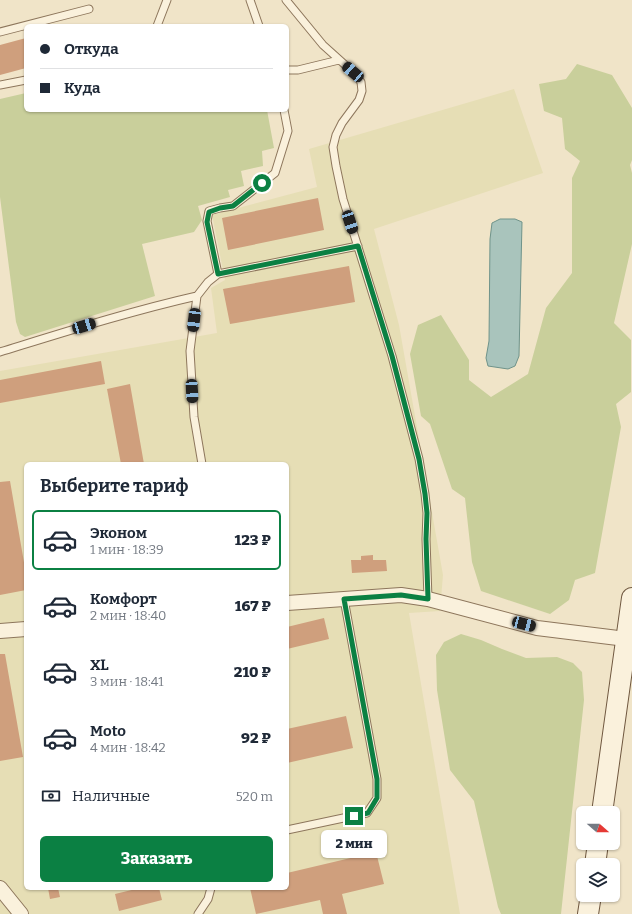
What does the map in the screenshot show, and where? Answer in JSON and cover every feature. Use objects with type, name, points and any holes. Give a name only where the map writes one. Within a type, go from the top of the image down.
[{"type":"main road","points":[[603,806],[628,647],[632,598]]},
{"type":"main road","points":[[588,914],[590,902]]},
{"type":"street","points":[[289,603],[401,595],[428,599],[537,628],[628,647]]},
{"type":"street","points":[[0,631],[24,629]]},
{"type":"street","points":[[0,888],[21,914]]},
{"type":"lane","points":[[158,24],[167,0]]},
{"type":"lane","points":[[250,0],[258,24]]},
{"type":"lane","points":[[286,0],[323,45],[353,72],[361,82],[362,91],[359,100],[342,123],[336,135],[333,147],[343,199],[392,356],[419,459],[427,513],[426,539],[428,599]]},
{"type":"lane","points":[[31,24],[89,9]]},
{"type":"lane","points":[[0,32],[24,26]]},
{"type":"lane","points":[[289,70],[298,70],[339,60]]},
{"type":"lane","points":[[0,85],[24,80]]},
{"type":"lane","points":[[218,274],[207,222],[209,212],[220,208],[233,206],[275,173],[288,131],[284,112]]},
{"type":"lane","points":[[202,462],[194,417],[190,351],[197,296],[208,282],[218,274],[358,246]]},
{"type":"lane","points":[[0,352],[160,304],[197,296]]},
{"type":"lane","points":[[289,830],[368,813],[377,798],[377,779],[344,599]]},
{"type":"lane","points":[[198,914],[208,900],[210,890]]},
{"type":"shaded area","points":[[514,89],[543,173],[374,229],[399,325],[443,575],[440,611],[409,613],[460,914],[0,914],[0,371],[217,333],[211,288],[225,280],[212,215],[317,187],[309,149]]},
{"type":"green space","points":[[577,64],[612,75],[632,108],[632,160],[630,165],[632,173],[632,244],[614,323],[631,340],[631,392],[616,404],[621,427],[595,573],[575,580],[569,600],[550,614],[481,591],[472,562],[465,498],[452,489],[430,424],[421,416],[410,354],[418,325],[441,315],[469,360],[469,380],[491,397],[528,374],[546,308],[572,273],[572,178],[580,161],[565,149],[562,118],[544,111],[539,84],[566,79]]},
{"type":"green space","points":[[24,93],[24,112],[267,112],[274,148],[262,151],[263,166],[241,171],[244,186],[228,190],[230,197],[198,206],[202,220],[194,232],[142,244],[155,296],[25,337],[20,334],[16,322],[0,197],[0,99]]},
{"type":"green space","points":[[461,634],[481,640],[526,658],[557,657],[573,663],[582,672],[584,700],[561,914],[501,914],[498,907],[474,801],[450,770],[437,690],[436,655],[444,642]]},
{"type":"water","points":[[500,219],[515,219],[522,222],[519,356],[515,366],[508,369],[488,366],[486,358],[489,341],[490,239],[492,223]]},
{"type":"building","points":[[24,39],[24,69],[0,75],[0,45]]},
{"type":"building","points":[[318,198],[324,230],[228,250],[222,218]]},
{"type":"building","points":[[349,266],[355,302],[230,324],[223,289]]},
{"type":"building","points":[[101,361],[105,384],[0,403],[0,380]]},
{"type":"building","points":[[130,384],[144,462],[121,462],[107,389]]},
{"type":"building","points":[[10,481],[24,562],[24,590],[0,595],[0,482]]},
{"type":"building","points":[[373,555],[373,560],[386,560],[387,571],[352,573],[351,560],[361,560],[361,556]]},
{"type":"building","points":[[324,618],[329,639],[289,649],[289,627]]},
{"type":"building","points":[[0,654],[5,654],[23,757],[0,761]]},
{"type":"building","points":[[346,716],[353,748],[289,763],[289,729]]},
{"type":"building","points":[[376,852],[384,884],[342,894],[347,914],[323,914],[320,900],[256,914],[250,890],[289,890],[289,873]]},
{"type":"building","points":[[48,890],[58,890],[60,897],[50,899]]},
{"type":"building","points":[[132,890],[160,890],[162,900],[119,911],[115,894]]},
{"type":"route","points":[[262,183],[233,206],[220,208],[209,212],[207,222],[218,274],[358,246],[392,356],[419,459],[425,494],[427,513],[426,539],[428,599],[401,595],[344,599],[377,779],[377,798],[368,813],[354,816]]}]
